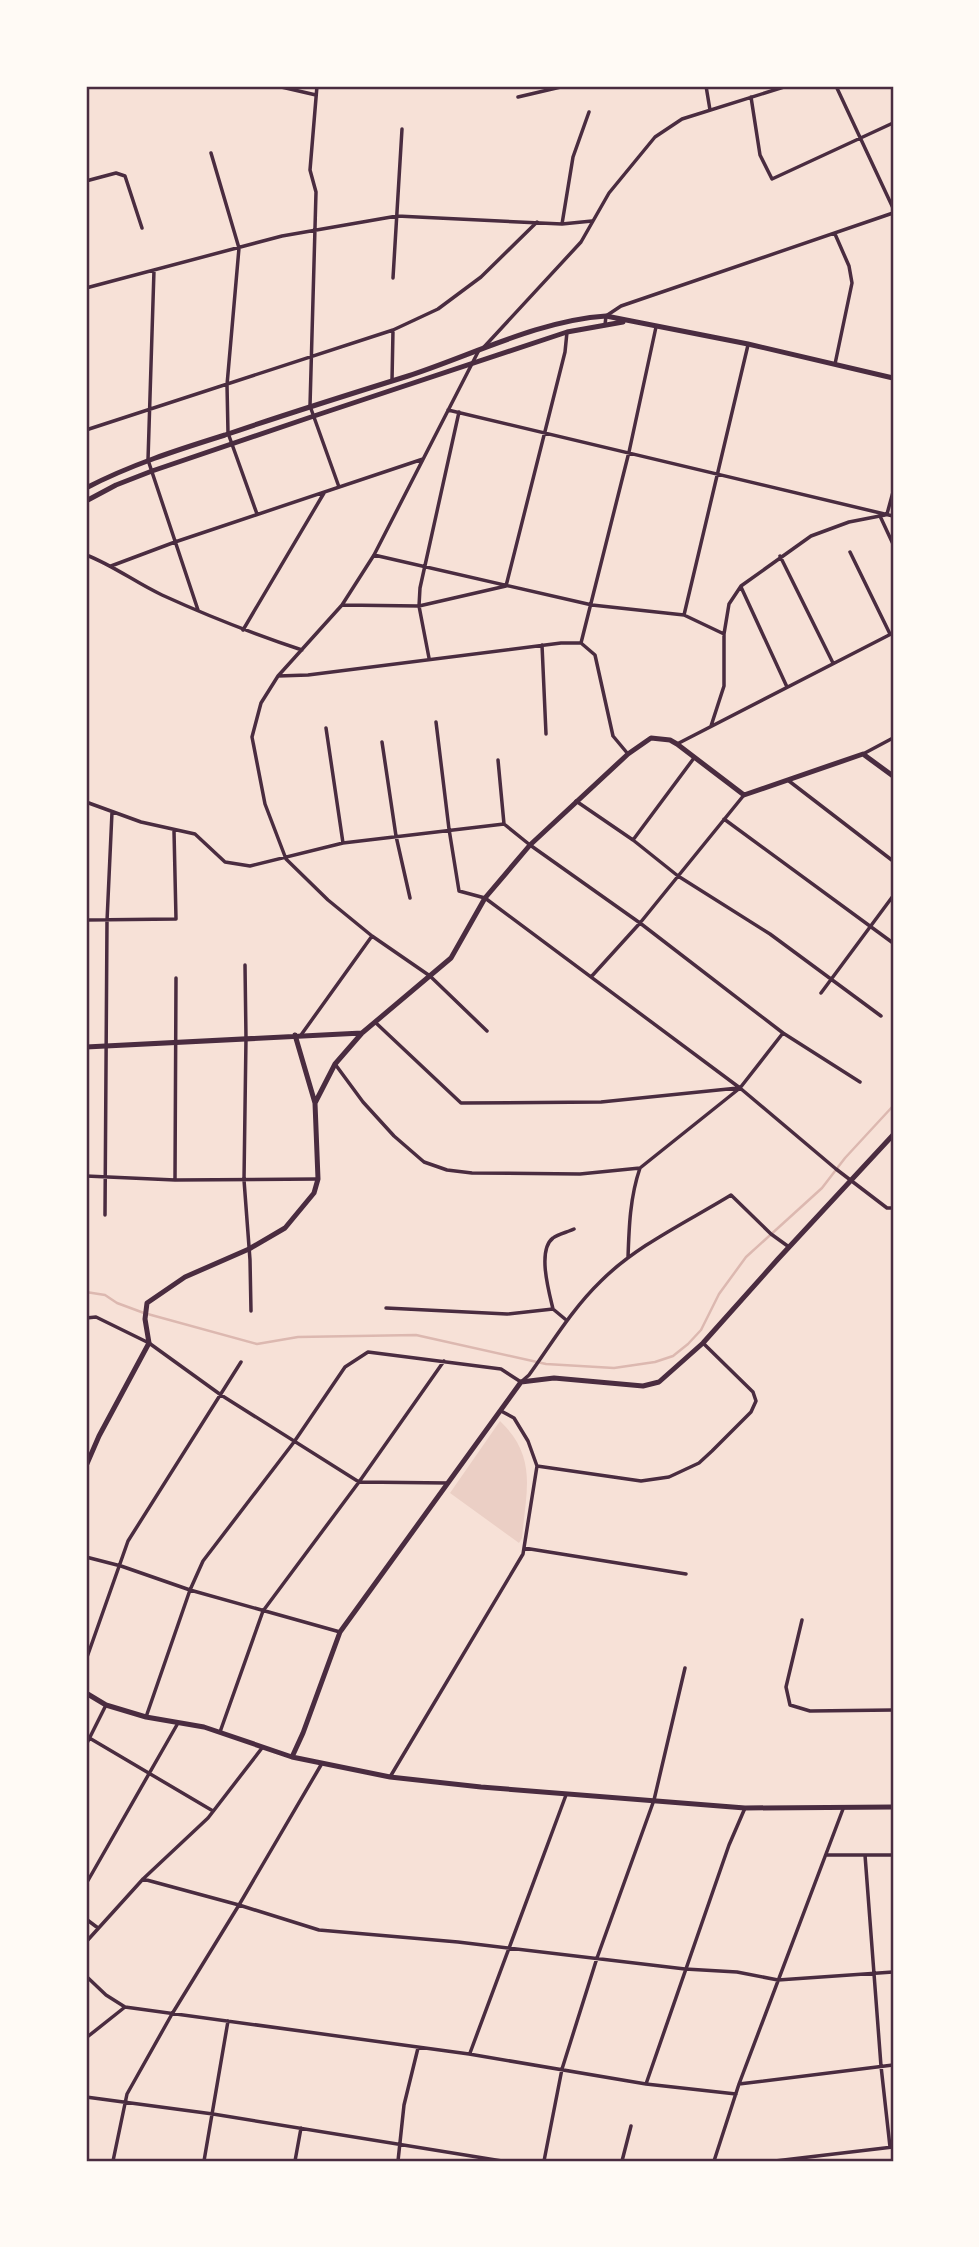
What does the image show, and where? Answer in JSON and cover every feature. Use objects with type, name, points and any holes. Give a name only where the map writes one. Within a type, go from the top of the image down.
[{"type":"street","points":[[277,86],[316,95]]},
{"type":"street","points":[[317,86],[310,170],[316,192],[310,405],[339,487]]},
{"type":"street","points":[[519,97],[565,86]]},
{"type":"street","points":[[706,86],[710,110]]},
{"type":"street","points":[[486,1031],[430,976],[372,936],[328,900],[286,859],[265,804],[252,737],[261,703],[278,676],[342,605],[374,555],[478,352],[581,242],[609,193],[655,137],[682,119],[787,86]]},
{"type":"street","points":[[836,86],[893,208]]},
{"type":"street","points":[[751,97],[760,155],[772,179],[893,123]]},
{"type":"street","points":[[562,224],[573,157],[589,112]]},
{"type":"street","points":[[393,278],[402,129]]},
{"type":"street","points":[[211,153],[239,248],[227,385],[228,433],[257,514]]},
{"type":"street","points":[[86,181],[116,173],[125,176],[142,228]]},
{"type":"street","points":[[605,324],[606,316],[621,306],[893,214]]},
{"type":"street","points":[[86,288],[239,248],[397,216],[562,224],[592,221]]},
{"type":"street","points":[[86,430],[393,330],[439,309],[481,277],[537,222]]},
{"type":"street","points":[[835,233],[849,266],[852,283],[835,363]]},
{"type":"street","points":[[154,270],[148,460],[198,610]]},
{"type":"street","points":[[86,488],[148,460],[539,330],[589,317],[606,316],[748,344],[893,378]]},
{"type":"street","points":[[86,501],[116,485],[152,471],[314,416],[568,332],[626,321]]},
{"type":"street","points":[[581,643],[629,452],[656,327]]},
{"type":"street","points":[[392,381],[393,330]]},
{"type":"street","points":[[506,586],[568,332]]},
{"type":"street","points":[[684,615],[748,344]]},
{"type":"street","points":[[448,410],[893,516]]},
{"type":"street","points":[[429,658],[419,606],[424,567],[459,412]]},
{"type":"street","points":[[111,566],[423,459]]},
{"type":"street","points":[[243,630],[325,491]]},
{"type":"street","points":[[887,514],[893,492]]},
{"type":"street","points":[[711,726],[724,686],[724,634],[729,604],[741,586],[811,536],[849,522],[887,514]]},
{"type":"street","points":[[880,516],[893,544]]},
{"type":"street","points":[[677,744],[892,633],[850,552]]},
{"type":"street","points":[[86,555],[159,593],[243,630],[302,650]]},
{"type":"street","points":[[374,555],[592,605],[684,615],[724,634]]},
{"type":"street","points":[[780,556],[833,663]]},
{"type":"street","points":[[342,605],[419,606],[506,586]]},
{"type":"street","points":[[741,586],[787,687]]},
{"type":"street","points":[[278,676],[308,675],[429,658],[581,643],[595,655],[613,736],[628,754]]},
{"type":"street","points":[[542,645],[546,734]]},
{"type":"street","points":[[436,722],[459,891],[485,898],[740,1088],[887,1208],[893,1208]]},
{"type":"street","points":[[326,728],[343,844]]},
{"type":"street","points":[[315,1103],[335,1064],[362,1033],[451,958],[485,898],[530,845],[628,754],[651,738],[670,740],[744,795]]},
{"type":"street","points":[[590,977],[640,923],[744,795],[863,754],[893,738]]},
{"type":"street","points":[[382,742],[396,836],[410,898]]},
{"type":"street","points":[[863,754],[893,776]]},
{"type":"street","points":[[633,840],[695,758]]},
{"type":"street","points":[[498,760],[504,824]]},
{"type":"street","points":[[789,781],[893,860]]},
{"type":"street","points":[[576,801],[633,840],[678,876],[770,934],[881,1016]]},
{"type":"street","points":[[86,802],[141,822],[195,834],[225,862],[250,866],[343,844],[504,824],[640,923],[783,1033],[860,1082]]},
{"type":"street","points":[[105,1215],[107,921],[112,811]]},
{"type":"street","points":[[724,819],[893,943]]},
{"type":"street","points":[[86,920],[176,919],[174,831]]},
{"type":"street","points":[[821,993],[893,896]]},
{"type":"street","points":[[298,1035],[372,936]]},
{"type":"street","points":[[245,965],[244,1180],[250,1249],[251,1311]]},
{"type":"street","points":[[175,1180],[176,978]]},
{"type":"street","points":[[374,1022],[461,1103],[601,1102],[740,1088]]},
{"type":"street","points":[[86,1046],[362,1033]]},
{"type":"street","points":[[628,1258],[630,1214],[640,1168],[740,1088],[783,1033]]},
{"type":"street","points":[[86,1465],[149,1343],[145,1319],[147,1303],[186,1278],[250,1249],[285,1228],[314,1193],[318,1179],[315,1103],[298,1035]]},
{"type":"street","points":[[335,1064],[363,1102],[394,1136],[424,1162],[447,1171],[513,1175],[580,1174],[640,1168]]},
{"type":"street","points":[[146,1717],[190,1590],[203,1561],[294,1442],[345,1367],[368,1352],[500,1369],[521,1382],[554,1378],[643,1387],[659,1381],[703,1343],[893,1135]]},
{"type":"street","points":[[86,1177],[175,1180],[318,1179]]},
{"type":"street","points":[[292,1757],[340,1632],[500,1410],[529,1375],[566,1320],[601,1281],[628,1258],[731,1195],[771,1234],[789,1247]]},
{"type":"street","points":[[566,1320],[553,1309],[546,1273],[546,1248],[553,1238],[574,1229]]},
{"type":"street","points":[[386,1308],[507,1314],[553,1309]]},
{"type":"street","points":[[86,1318],[96,1317],[149,1343],[221,1395],[359,1482],[448,1483]]},
{"type":"street","points":[[537,1466],[641,1481],[669,1477],[699,1463],[751,1412],[756,1401],[753,1392],[703,1343]]},
{"type":"street","points":[[220,1732],[263,1611],[359,1482],[444,1361]]},
{"type":"street","points":[[86,1660],[128,1541],[137,1523],[241,1362]]},
{"type":"street","points":[[390,1777],[524,1548],[537,1466],[528,1441],[514,1418],[500,1410]]},
{"type":"street","points":[[524,1548],[686,1574]]},
{"type":"street","points":[[86,1557],[190,1590],[340,1632]]},
{"type":"street","points":[[802,1620],[786,1688],[790,1705],[810,1711],[893,1710]]},
{"type":"street","points":[[544,2161],[562,2069],[597,1958],[653,1800],[685,1668]]},
{"type":"street","points":[[86,1693],[106,1706],[220,1732],[262,1748],[321,1765],[390,1777],[745,1808],[893,1807]]},
{"type":"street","points":[[86,1745],[106,1706]]},
{"type":"street","points":[[86,1884],[178,1723]]},
{"type":"street","points":[[88,1737],[213,1811]]},
{"type":"street","points":[[86,1942],[143,1879],[213,1811],[262,1748]]},
{"type":"street","points":[[113,2161],[124,2101],[172,2014],[321,1765]]},
{"type":"street","points":[[469,2054],[566,1793]]},
{"type":"street","points":[[646,2084],[729,1844],[745,1808]]},
{"type":"street","points":[[714,2161],[739,2084],[843,1809]]},
{"type":"street","points":[[826,1854],[893,1855]]},
{"type":"street","points":[[775,2161],[811,2159],[892,2147],[880,2066],[865,1855]]},
{"type":"street","points":[[143,1879],[320,1930],[685,1969],[737,1972],[778,1980],[893,1972]]},
{"type":"street","points":[[86,1919],[99,1928]]},
{"type":"street","points":[[86,1976],[106,1995],[125,2007],[469,2054],[646,2084],[736,2094]]},
{"type":"street","points":[[86,2038],[125,2007]]},
{"type":"street","points":[[204,2161],[229,2021]]},
{"type":"street","points":[[398,2161],[404,2105],[418,2048]]},
{"type":"street","points":[[739,2084],[893,2065]]},
{"type":"street","points":[[86,2097],[213,2114],[502,2161]]},
{"type":"street","points":[[622,2161],[631,2126]]},
{"type":"street","points":[[295,2161],[300,2128]]},
{"type":"shaded area","points":[[500,1421],[512,1434],[525,1461],[527,1490],[522,1538],[519,1543],[450,1493]]},
{"type":"waterway","points":[[86,1292],[105,1295],[117,1303],[144,1313],[257,1344],[298,1337],[416,1335],[546,1364],[614,1368],[655,1362],[673,1356],[688,1344],[701,1330],[719,1294],[746,1257],[822,1188],[845,1158],[893,1106]]}]
